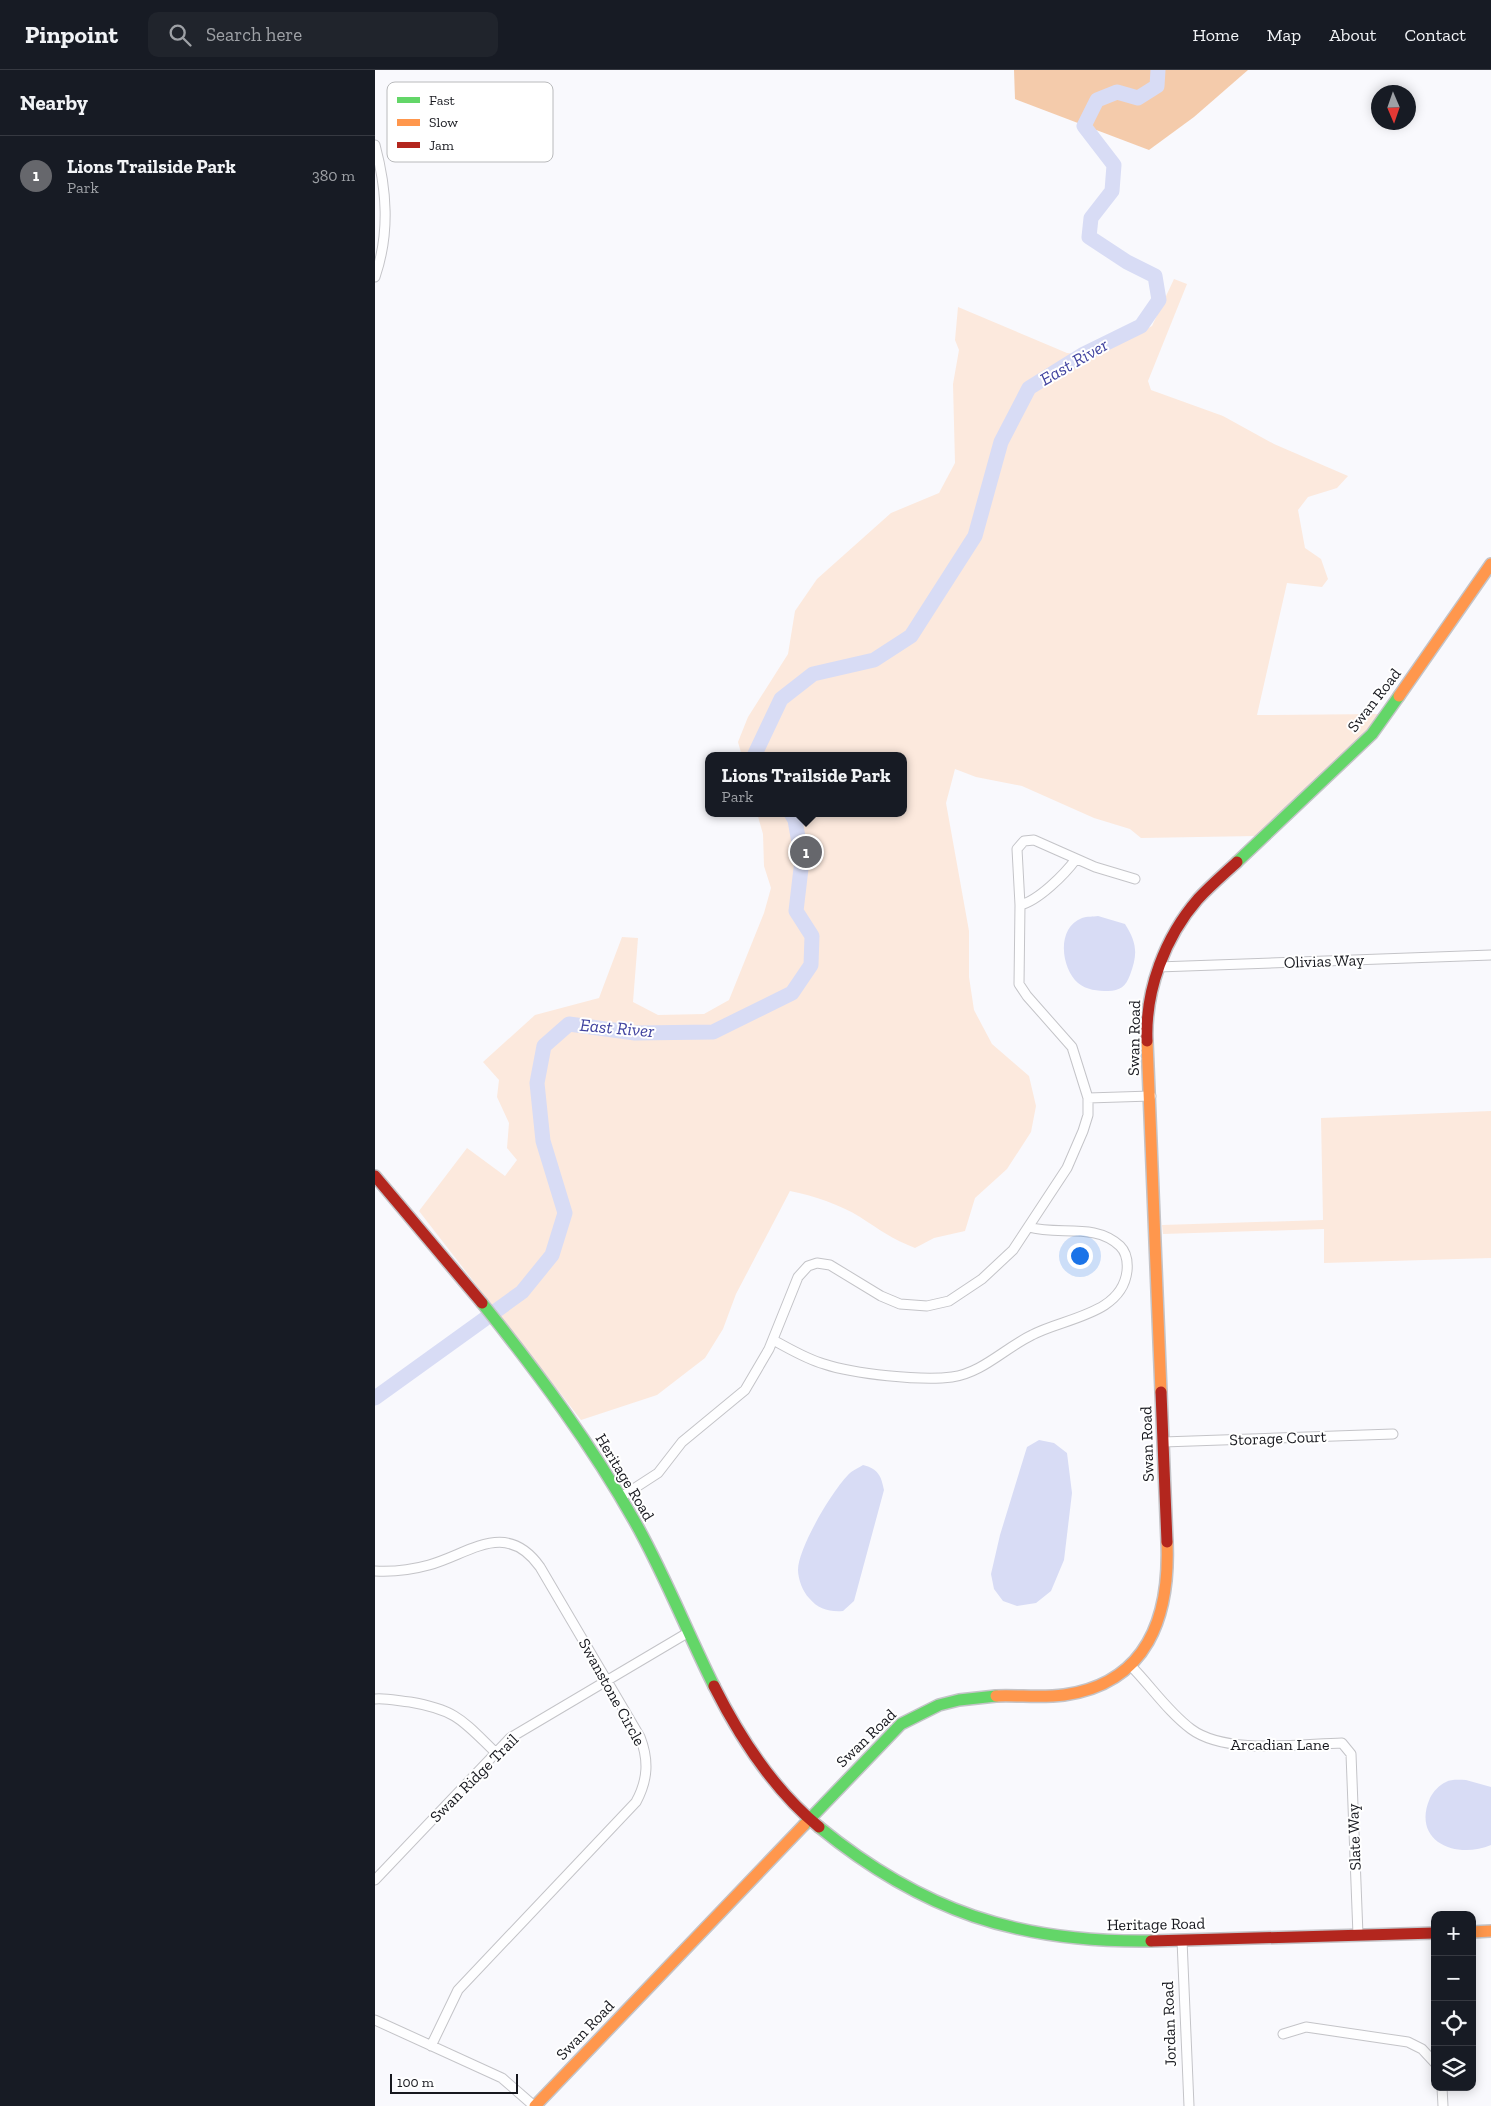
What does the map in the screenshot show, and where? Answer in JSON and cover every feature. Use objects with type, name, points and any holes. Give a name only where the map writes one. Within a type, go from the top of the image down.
[{"type":"street","points":[[375,146],[383,173],[387,212],[383,245],[375,277]]},
{"type":"street","name":"Swan Road","points":[[535,2106],[901,1724],[925,1709],[941,1703],[967,1698],[1081,1692],[1107,1681],[1131,1664],[1151,1639],[1161,1618],[1167,1597],[1168,1574],[1148,1014],[1158,967],[1176,928],[1199,898],[1372,734],[1383,721],[1491,564]]},
{"type":"street","points":[[621,1497],[658,1473],[682,1442],[745,1390],[773,1340],[798,1277],[811,1264],[820,1263],[833,1266],[881,1296],[896,1303],[914,1306],[939,1304],[965,1292],[993,1270],[1013,1250],[1073,1159],[1086,1120],[1088,1098],[1072,1047],[1027,996],[1019,984],[1021,905],[1017,852],[1021,842],[1034,840],[1101,870],[1135,879]]},
{"type":"street","points":[[1021,905],[1031,901],[1065,872],[1076,859]]},
{"type":"street","name":"Olivias Way","points":[[1158,967],[1491,955]]},
{"type":"street","points":[[1088,1098],[1151,1096]]},
{"type":"street","name":"Heritage Road","points":[[375,1176],[505,1333],[588,1444],[621,1497],[653,1556],[717,1692],[748,1746],[786,1795],[809,1818],[853,1854],[890,1879],[958,1912],[1018,1930],[1087,1940],[1183,1940],[1431,1933]]},
{"type":"street","points":[[773,1340],[812,1360],[839,1368],[907,1376],[953,1377],[978,1368],[1047,1327],[1093,1312],[1109,1301],[1122,1286],[1127,1273],[1127,1260],[1122,1249],[1116,1243],[1100,1236],[1076,1230],[1029,1227]]},
{"type":"street","name":"Storage Court","points":[[1163,1442],[1393,1434]]},
{"type":"street","name":"Swanstone Circle","points":[[375,1571],[408,1570],[429,1565],[485,1542],[515,1546],[529,1555],[539,1567],[644,1748],[647,1770],[642,1792],[629,1810],[458,1990],[431,2046]]},
{"type":"street","name":"Swan Ridge Trail","points":[[375,1880],[496,1752],[518,1732],[689,1632]]},
{"type":"street","name":"Arcadian Lane","points":[[1131,1664],[1185,1724],[1212,1741],[1233,1746],[1342,1743]]},
{"type":"street","points":[[375,1699],[398,1700],[446,1710],[465,1722],[496,1752]]},
{"type":"street","name":"Slate Way","points":[[1342,1743],[1351,1754],[1358,1935]]},
{"type":"street","points":[[1476,1932],[1491,1931]]},
{"type":"street","name":"Jordan Road","points":[[1183,1940],[1189,2106]]},
{"type":"street","points":[[375,2020],[508,2082],[535,2106]]},
{"type":"street","points":[[1283,2034],[1306,2027],[1409,2042],[1422,2049],[1431,2059]]},
{"type":"street","points":[[1442,2091],[1443,2106]]},
{"type":"shaded area","points":[[1014,70],[1248,70],[1194,117],[1149,150],[1015,99]]},
{"type":"shaded area","points":[[1174,279],[1187,284],[1148,381],[1151,390],[1223,416],[1274,444],[1348,476],[1337,488],[1308,497],[1298,510],[1305,548],[1321,559],[1328,579],[1322,587],[1287,583],[1257,715],[1381,714],[1365,733],[1256,836],[1141,838],[1130,829],[1094,818],[1022,786],[976,777],[955,769],[946,803],[969,931],[969,977],[974,1010],[992,1044],[1029,1076],[1036,1106],[1031,1132],[1007,1169],[975,1198],[965,1231],[934,1238],[915,1248],[893,1238],[844,1208],[790,1191],[736,1294],[723,1329],[705,1358],[657,1395],[581,1420],[419,1211],[467,1148],[505,1176],[517,1160],[507,1148],[509,1123],[497,1097],[499,1080],[483,1062],[535,1015],[599,998],[622,937],[638,938],[633,1002],[658,1015],[704,1014],[729,1000],[764,913],[771,888],[764,866],[763,834],[758,817],[907,817],[907,752],[741,752],[738,742],[748,717],[788,654],[795,611],[817,579],[891,513],[939,493],[955,463],[953,384],[959,350],[955,340],[958,307],[1067,353],[1093,356],[1152,326]]},
{"type":"shaded area","points":[[1491,1111],[1491,1258],[1324,1263],[1324,1229],[1163,1234],[1162,1225],[1323,1220],[1321,1118]]},
{"type":"water","points":[[1098,916],[1125,924],[1134,943],[1135,955],[1130,975],[1127,982],[1116,990],[1088,989],[1081,985],[1072,976],[1065,958],[1065,939],[1068,930],[1082,918]]},
{"type":"water","points":[[1039,1440],[1054,1443],[1067,1453],[1072,1493],[1064,1560],[1051,1591],[1036,1603],[1017,1606],[1003,1601],[994,1589],[991,1574],[1000,1535],[1027,1447]]},
{"type":"water","points":[[863,1465],[872,1468],[878,1473],[884,1490],[854,1601],[843,1611],[828,1610],[816,1605],[805,1592],[798,1574],[800,1560],[810,1534],[826,1505],[850,1473]]},
{"type":"water","points":[[1450,1780],[1466,1780],[1491,1787],[1491,1845],[1478,1849],[1464,1850],[1451,1848],[1440,1843],[1432,1836],[1427,1826],[1426,1813],[1430,1798],[1435,1791],[1443,1783]]},
{"type":"waterway","name":"East River","points":[[756,752],[781,699],[813,674],[874,660],[911,636],[975,536],[1001,442],[1029,388],[1082,355],[1141,326],[1159,300],[1155,276],[1127,262],[1089,237],[1091,218],[1112,191],[1114,165],[1084,126],[1097,100],[1117,92],[1138,98],[1157,86],[1158,70]]},
{"type":"waterway","name":"East River","points":[[375,1398],[522,1292],[552,1255],[565,1213],[543,1141],[537,1083],[544,1046],[569,1024],[635,1033],[713,1032],[792,993],[811,965],[812,936],[796,911],[802,860],[793,817]]},
{"type":"traffic: fast","points":[[1237,862],[1372,734],[1399,696]]},
{"type":"traffic: fast","points":[[482,1303],[563,1410],[618,1493],[656,1562],[714,1686]]},
{"type":"traffic: fast","points":[[804,1825],[901,1724],[939,1705],[959,1700],[996,1696]]},
{"type":"traffic: fast","points":[[819,1827],[857,1856],[896,1881],[934,1901],[974,1916],[1015,1928],[1057,1936],[1103,1940],[1151,1941]]},
{"type":"traffic: slow","points":[[1399,696],[1491,564]]},
{"type":"traffic: slow","points":[[1147,1041],[1161,1392]]},
{"type":"traffic: slow","points":[[996,1696],[1056,1696],[1093,1688],[1116,1676],[1134,1661],[1148,1642],[1158,1620],[1164,1595],[1167,1569],[1167,1542]]},
{"type":"traffic: slow","points":[[535,2106],[804,1825]]},
{"type":"traffic: slow","points":[[1476,1932],[1491,1931]]},
{"type":"traffic: jam","points":[[1147,1041],[1149,1003],[1159,965],[1167,947],[1186,914],[1198,899],[1237,862]]},
{"type":"traffic: jam","points":[[375,1176],[482,1303]]},
{"type":"traffic: jam","points":[[1161,1392],[1167,1542]]},
{"type":"traffic: jam","points":[[714,1686],[735,1725],[759,1762],[787,1797],[819,1827]]},
{"type":"traffic: jam","points":[[1151,1941],[1431,1933]]},
{"type":"place","name":"Lions Trailside Park","points":[[806,852]]}]
